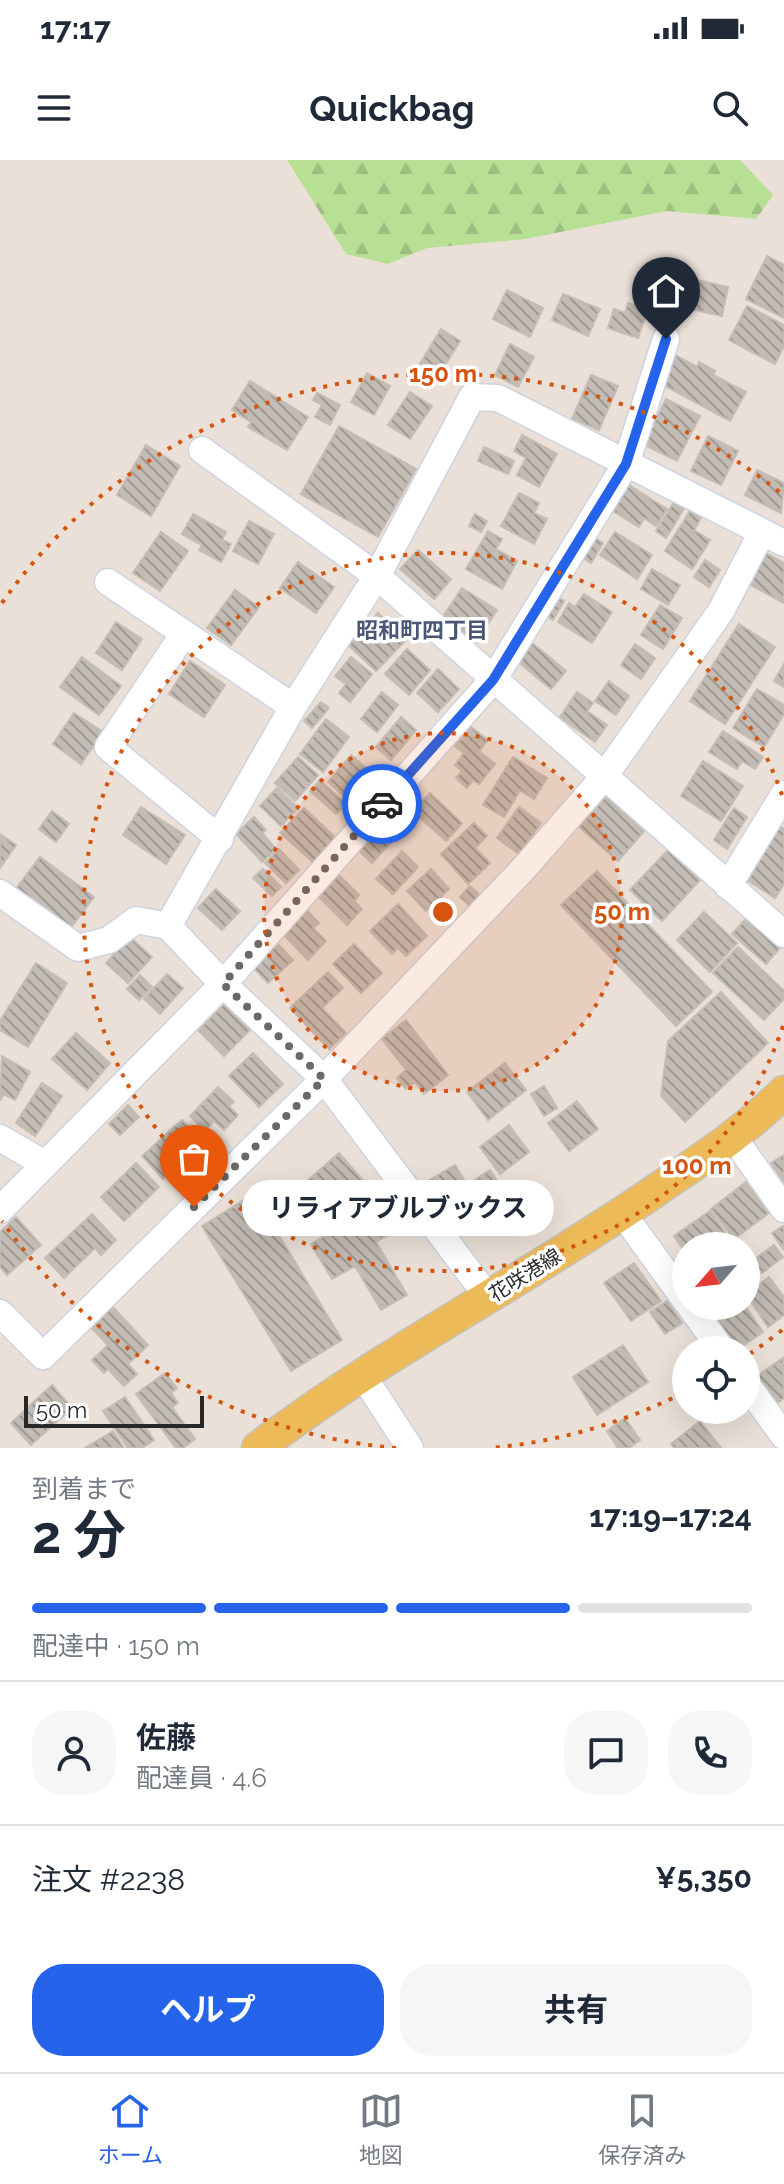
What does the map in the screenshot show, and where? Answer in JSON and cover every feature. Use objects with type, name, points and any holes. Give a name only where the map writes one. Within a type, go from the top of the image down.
[{"type":"main road","name":"花咲港線","points":[[258,1448],[363,1376],[623,1214],[733,1137],[784,1092]]},
{"type":"street","points":[[0,1210],[223,984],[493,680],[626,464],[666,339]]},
{"type":"street","points":[[0,1313],[43,1356],[324,1079],[525,867],[603,778],[773,538],[498,398],[472,397],[377,576],[293,707],[168,926]]},
{"type":"street","points":[[202,450],[377,576],[603,778],[784,934]]},
{"type":"street","points":[[108,582],[293,707]]},
{"type":"street","points":[[183,635],[108,747],[220,839]]},
{"type":"street","points":[[728,886],[784,794]]},
{"type":"street","points":[[0,893],[78,948],[109,940],[136,920],[168,926],[223,984],[324,1079],[488,1297]]},
{"type":"street","points":[[733,1137],[784,1209]]},
{"type":"street","points":[[0,1138],[45,1164]]},
{"type":"street","points":[[623,1214],[672,1282]]},
{"type":"street","points":[[363,1376],[410,1448]]},
{"type":"street","points":[[760,1403],[784,1436]]},
{"type":"green space","points":[[287,160],[740,160],[773,195],[756,219],[667,211],[525,239],[427,248],[388,264],[346,254]]},
{"type":"building","points":[[767,256],[784,265],[784,318],[746,299]]},
{"type":"building","points":[[675,275],[728,287],[722,316],[669,304]]},
{"type":"building","points":[[507,290],[543,308],[530,337],[493,319]]},
{"type":"building","points":[[563,294],[600,309],[588,336],[552,320]]},
{"type":"building","points":[[628,303],[648,309],[638,338],[608,328],[614,309],[625,313]]},
{"type":"building","points":[[747,306],[784,325],[784,346],[775,364],[729,340]]},
{"type":"building","points":[[441,329],[460,341],[439,375],[420,364]]},
{"type":"building","points":[[510,344],[534,357],[518,387],[495,375]]},
{"type":"building","points":[[675,355],[697,367],[699,362],[715,371],[713,375],[746,392],[730,421],[660,383]]},
{"type":"building","points":[[367,373],[390,386],[374,415],[351,402]]},
{"type":"building","points":[[591,375],[618,386],[599,430],[572,419]]},
{"type":"building","points":[[250,381],[308,417],[287,450],[248,427],[251,422],[232,410]]},
{"type":"building","points":[[410,392],[432,406],[410,439],[388,425]]},
{"type":"building","points":[[317,393],[340,405],[330,425],[315,417],[322,405],[313,400]]},
{"type":"building","points":[[666,399],[700,416],[677,461],[643,444]]},
{"type":"building","points":[[339,426],[416,469],[378,537],[301,494]]},
{"type":"building","points":[[522,435],[557,454],[539,487],[517,475],[526,458],[514,451]]},
{"type":"building","points":[[708,436],[738,451],[721,485],[691,471]]},
{"type":"building","points":[[146,445],[180,466],[151,516],[117,495]]},
{"type":"building","points":[[484,447],[514,461],[508,474],[478,461]]},
{"type":"building","points":[[757,470],[784,483],[781,513],[745,495]]},
{"type":"building","points":[[629,485],[667,509],[656,526],[644,518],[639,527],[613,511]]},
{"type":"building","points":[[519,493],[539,503],[534,513],[547,519],[534,544],[501,526]]},
{"type":"building","points":[[679,494],[689,500],[666,538],[656,531]]},
{"type":"building","points":[[690,511],[701,518],[694,530],[710,540],[692,569],[665,551]]},
{"type":"building","points":[[193,514],[226,532],[222,540],[231,544],[221,562],[199,550],[202,545],[182,534]]},
{"type":"building","points":[[475,514],[487,521],[481,532],[469,526]]},
{"type":"building","points":[[249,521],[274,534],[258,564],[233,551]]},
{"type":"building","points":[[488,531],[502,539],[496,549],[517,561],[502,589],[466,569]]},
{"type":"building","points":[[161,532],[188,551],[160,591],[133,573]]},
{"type":"building","points":[[615,532],[652,555],[637,579],[600,555]]},
{"type":"building","points":[[591,535],[603,543],[591,563],[579,555]]},
{"type":"building","points":[[418,550],[451,579],[434,599],[400,569]]},
{"type":"building","points":[[764,552],[784,563],[784,603],[747,583]]},
{"type":"building","points":[[705,560],[720,570],[709,587],[694,577]]},
{"type":"building","points":[[298,562],[334,587],[316,613],[280,588]]},
{"type":"building","points":[[652,569],[680,585],[668,605],[641,589]]},
{"type":"building","points":[[462,588],[497,610],[477,641],[442,618]]},
{"type":"building","points":[[235,590],[259,607],[231,645],[207,628]]},
{"type":"building","points":[[584,594],[612,612],[592,643],[558,622],[569,603],[575,607]]},
{"type":"building","points":[[554,595],[564,601],[553,620],[544,614]]},
{"type":"building","points":[[660,605],[682,618],[663,649],[641,635]]},
{"type":"building","points":[[378,613],[406,640],[376,671],[348,645]]},
{"type":"building","points":[[116,622],[142,639],[122,670],[96,653]]},
{"type":"building","points":[[739,624],[775,647],[725,724],[690,701]]},
{"type":"building","points":[[531,642],[566,671],[551,689],[516,660]]},
{"type":"building","points":[[635,644],[655,658],[641,679],[621,665]]},
{"type":"building","points":[[407,649],[430,670],[409,695],[385,674]]},
{"type":"building","points":[[82,657],[121,686],[99,715],[60,687]]},
{"type":"building","points":[[351,657],[372,674],[350,702],[339,693],[346,684],[335,676]]},
{"type":"building","points":[[190,661],[225,685],[204,717],[169,694]]},
{"type":"building","points":[[784,664],[784,687],[774,681]]},
{"type":"building","points":[[438,669],[459,689],[438,712],[417,693]]},
{"type":"building","points":[[609,681],[629,696],[616,715],[595,701]]},
{"type":"building","points":[[757,689],[784,705],[784,714],[764,747],[733,728]]},
{"type":"building","points":[[382,692],[398,705],[377,732],[361,719]]},
{"type":"building","points":[[577,692],[593,703],[587,711],[607,725],[595,742],[560,717]]},
{"type":"building","points":[[321,702],[329,708],[312,728],[304,721]]},
{"type":"building","points":[[74,713],[103,732],[81,764],[53,744]]},
{"type":"building","points":[[401,717],[416,730],[391,760],[376,747]]},
{"type":"building","points":[[326,719],[349,737],[323,772],[300,754]]},
{"type":"building","points":[[471,727],[488,740],[479,751],[495,764],[479,784],[473,780],[467,788],[456,778],[462,771],[455,765],[464,753],[455,746]]},
{"type":"building","points":[[723,731],[763,757],[755,769],[742,761],[737,769],[709,752]]},
{"type":"building","points":[[351,755],[380,780],[356,807],[328,782]]},
{"type":"building","points":[[298,757],[318,775],[295,801],[275,783]]},
{"type":"building","points":[[513,757],[547,778],[534,799],[520,790],[504,817],[483,805]]},
{"type":"building","points":[[703,761],[743,786],[721,821],[681,796]]},
{"type":"building","points":[[320,780],[346,804],[336,814],[310,791]]},
{"type":"building","points":[[277,788],[298,808],[281,826],[260,806]]},
{"type":"building","points":[[430,793],[462,823],[446,841],[413,811]]},
{"type":"building","points":[[605,796],[645,830],[618,861],[579,827]]},
{"type":"building","points":[[141,807],[185,835],[166,864],[123,835]]},
{"type":"building","points":[[519,807],[541,823],[519,854],[497,838]]},
{"type":"building","points":[[304,808],[336,838],[313,862],[280,833]]},
{"type":"building","points":[[734,808],[747,817],[727,849],[714,840]]},
{"type":"building","points":[[52,811],[69,824],[56,842],[39,829]]},
{"type":"building","points":[[254,817],[266,830],[262,833],[276,849],[262,862],[236,834]]},
{"type":"building","points":[[474,823],[487,836],[475,848],[490,863],[468,884],[441,854]]},
{"type":"building","points":[[778,825],[784,829],[784,884],[775,898],[744,878]]},
{"type":"building","points":[[379,827],[393,840],[372,863],[358,850]]},
{"type":"building","points":[[0,834],[16,845],[0,868]]},
{"type":"building","points":[[279,849],[299,870],[286,883],[265,863]]},
{"type":"building","points":[[668,850],[700,880],[662,921],[630,890]]},
{"type":"building","points":[[402,851],[418,867],[393,894],[376,879]]},
{"type":"building","points":[[40,857],[94,897],[69,930],[15,890]]},
{"type":"building","points":[[263,869],[281,887],[272,896],[253,878]]},
{"type":"building","points":[[431,869],[449,889],[426,911],[407,891]]},
{"type":"building","points":[[597,871],[712,992],[676,1026],[561,905]]},
{"type":"building","points":[[338,874],[359,895],[354,901],[362,909],[347,925],[317,895]]},
{"type":"building","points":[[470,886],[484,899],[474,910],[460,897]]},
{"type":"building","points":[[216,889],[240,911],[222,930],[198,908]]},
{"type":"building","points":[[300,903],[319,923],[313,928],[326,941],[308,960],[276,927]]},
{"type":"building","points":[[398,904],[427,936],[406,956],[398,948],[392,954],[370,931]]},
{"type":"building","points":[[704,912],[737,943],[710,972],[677,940]]},
{"type":"building","points":[[748,916],[784,943],[766,964],[732,934]]},
{"type":"building","points":[[130,937],[152,957],[128,983],[106,963]]},
{"type":"building","points":[[271,937],[293,960],[268,983],[246,960]]},
{"type":"building","points":[[354,944],[382,973],[361,993],[333,964]]},
{"type":"building","points":[[738,947],[784,991],[784,999],[764,1020],[713,973]]},
{"type":"building","points":[[36,963],[67,983],[28,1047],[0,1030],[0,1021]]},
{"type":"building","points":[[328,972],[343,988],[322,1008],[346,1033],[329,1049],[290,1008]]},
{"type":"building","points":[[167,974],[183,988],[160,1014],[144,999]]},
{"type":"building","points":[[140,975],[152,987],[139,1000],[127,989]]},
{"type":"building","points":[[721,992],[768,1043],[685,1122],[661,1096],[668,1041]]},
{"type":"building","points":[[224,1004],[250,1030],[224,1056],[198,1030]]},
{"type":"building","points":[[406,1020],[448,1075],[424,1094],[415,1082],[406,1089],[397,1078],[406,1070],[382,1039]]},
{"type":"building","points":[[76,1033],[110,1063],[87,1090],[52,1059]]},
{"type":"building","points":[[253,1053],[283,1084],[259,1107],[229,1076]]},
{"type":"building","points":[[2,1056],[30,1072],[15,1100],[4,1094],[0,1100]]},
{"type":"building","points":[[505,1063],[526,1090],[488,1120],[467,1092]]},
{"type":"building","points":[[42,1083],[62,1096],[35,1136],[16,1123]]},
{"type":"building","points":[[544,1086],[557,1108],[544,1116],[531,1094]]},
{"type":"building","points":[[218,1087],[234,1102],[229,1106],[238,1115],[224,1130],[214,1121],[205,1131],[190,1116]]},
{"type":"building","points":[[577,1101],[598,1129],[569,1151],[548,1123]]},
{"type":"building","points":[[128,1105],[139,1117],[120,1135],[109,1124]]},
{"type":"building","points":[[182,1120],[202,1142],[163,1179],[142,1156]]},
{"type":"building","points":[[509,1125],[529,1152],[500,1174],[480,1147]]},
{"type":"building","points":[[339,1153],[367,1185],[335,1212],[308,1180]]},
{"type":"building","points":[[784,1155],[784,1182],[771,1163]]},
{"type":"building","points":[[136,1163],[159,1187],[124,1221],[101,1197]]},
{"type":"building","points":[[455,1165],[472,1193],[443,1210],[426,1182]]},
{"type":"building","points":[[490,1170],[513,1205],[493,1218],[470,1183]]},
{"type":"building","points":[[746,1182],[769,1213],[743,1232],[729,1232],[711,1209]]},
{"type":"building","points":[[254,1194],[342,1340],[291,1371],[202,1226]]},
{"type":"building","points":[[384,1201],[400,1228],[376,1242],[407,1295],[381,1310],[355,1266],[332,1279],[311,1244]]},
{"type":"building","points":[[710,1211],[725,1232],[680,1232]]},
{"type":"building","points":[[92,1214],[116,1240],[101,1255],[95,1248],[64,1278],[45,1258]]},
{"type":"building","points":[[16,1217],[41,1245],[7,1275],[0,1267],[0,1232]]},
{"type":"building","points":[[784,1228],[784,1250],[772,1233]]},
{"type":"building","points":[[774,1245],[783,1257],[762,1273],[760,1255]]},
{"type":"building","points":[[634,1263],[661,1301],[631,1321],[604,1283]]},
{"type":"building","points":[[769,1277],[784,1297],[784,1315],[768,1327],[760,1315],[760,1284]]},
{"type":"building","points":[[667,1301],[672,1308],[672,1320],[682,1323],[665,1334],[650,1312]]},
{"type":"building","points":[[110,1304],[148,1345],[128,1364],[137,1374],[124,1386],[108,1369],[104,1373],[92,1360],[108,1345],[88,1324]]},
{"type":"building","points":[[715,1320],[755,1320],[763,1332],[757,1336],[727,1336]]},
{"type":"building","points":[[623,1345],[648,1382],[597,1415],[573,1377]]},
{"type":"building","points":[[783,1358],[784,1398],[776,1404],[760,1380],[760,1374]]},
{"type":"building","points":[[165,1373],[177,1388],[171,1393],[178,1403],[172,1407],[195,1439],[183,1448],[176,1448],[136,1394]]},
{"type":"building","points":[[52,1385],[72,1408],[31,1445],[11,1423]]},
{"type":"building","points":[[125,1397],[154,1440],[142,1448],[128,1448],[103,1411]]},
{"type":"building","points":[[625,1418],[640,1440],[629,1448],[618,1448],[607,1431]]},
{"type":"building","points":[[696,1424],[702,1424],[721,1448],[674,1448],[671,1444]]},
{"type":"building","points":[[113,1431],[124,1448],[85,1448]]},
{"type":"way so far","points":[[194,1207],[324,1079],[223,984],[382,804]]},
{"type":"place","name":"リラィアブルブックス","points":[[194,1207]]},
{"type":"district","name":"昭和町四丁目","points":[[422,630]]},
{"type":"route","points":[[382,804],[493,680],[626,464],[666,339]]}]
